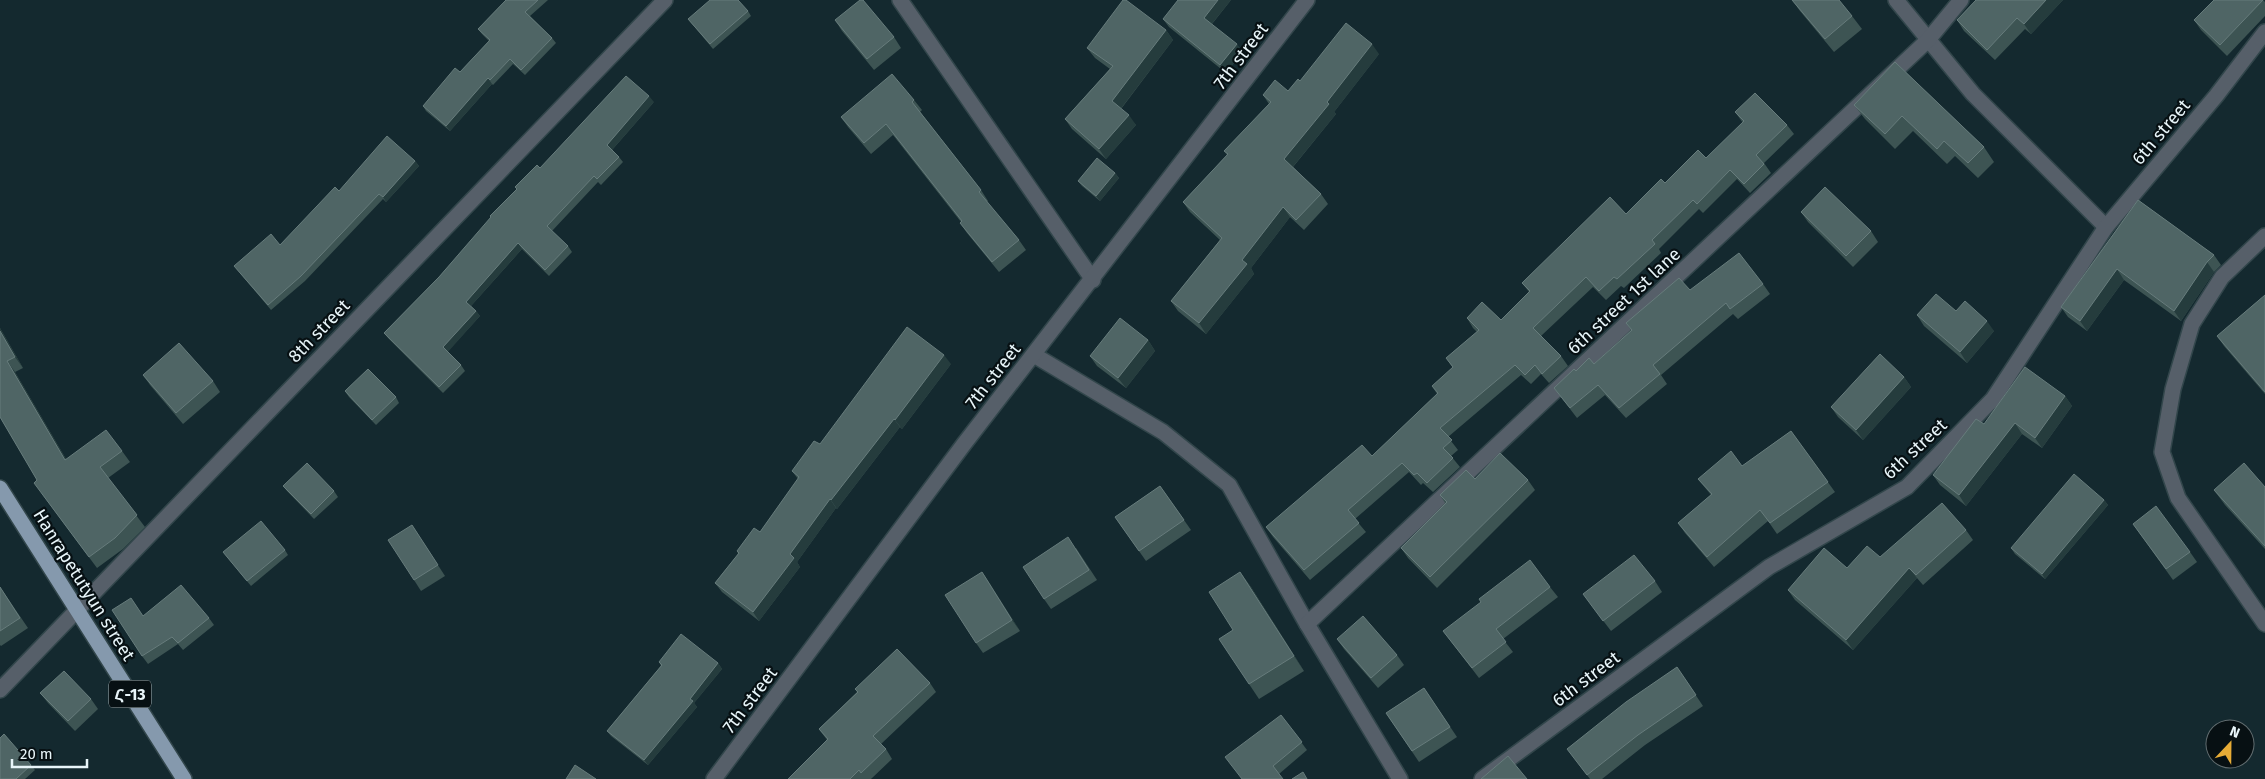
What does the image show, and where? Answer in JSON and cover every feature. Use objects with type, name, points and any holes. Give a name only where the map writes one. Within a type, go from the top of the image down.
[{"type":"main road","name":"Hanrapetutyun street","points":[[0,488],[184,779]]},
{"type":"street","name":"8th street","points":[[0,690],[665,0]]},
{"type":"street","points":[[900,0],[1092,280]]},
{"type":"street","name":"7th street","points":[[714,779],[964,444],[1307,0]]},
{"type":"street","points":[[1896,0],[1973,94],[2106,227]]},
{"type":"street","name":"6th street 1st lane","points":[[1307,624],[1928,40],[1961,0]]},
{"type":"street","name":"6th street","points":[[1482,779],[1769,567],[1907,488],[1993,399],[2106,227],[2216,96],[2265,32]]},
{"type":"street","points":[[2265,236],[2222,277],[2192,324],[2173,389],[2162,452],[2178,498],[2265,624]]},
{"type":"street","points":[[1034,355],[1163,432],[1230,485],[1307,624],[1400,779]]},
{"type":"building","points":[[506,0],[538,0],[525,12],[552,38],[521,70],[510,59],[490,80],[488,78],[446,126],[423,106],[455,68],[460,72],[490,40],[478,29]]},
{"type":"building","points":[[710,0],[738,0],[748,11],[710,44],[688,19]]},
{"type":"building","points":[[860,0],[863,0],[894,37],[867,59],[835,20]]},
{"type":"building","points":[[1123,0],[1126,0],[1166,30],[1112,101],[1129,115],[1099,149],[1065,119],[1113,66],[1087,48]]},
{"type":"building","points":[[1178,0],[1218,0],[1204,18],[1237,44],[1220,65],[1163,19]]},
{"type":"building","points":[[1792,0],[1839,0],[1852,16],[1825,39]]},
{"type":"building","points":[[1976,0],[2046,0],[2024,24],[2017,18],[1987,50],[1957,20]]},
{"type":"building","points":[[2214,0],[2263,0],[2220,45],[2194,20]]},
{"type":"building","points":[[1346,23],[1372,44],[1327,102],[1329,104],[1284,159],[1321,194],[1296,220],[1283,207],[1242,260],[1247,264],[1199,323],[1171,301],[1222,238],[1183,202],[1228,154],[1224,151],[1271,102],[1263,95],[1275,80],[1288,91],[1298,79],[1300,81]]},
{"type":"building","points":[[1895,62],[1984,147],[1968,163],[1944,141],[1937,149],[1902,116],[1885,134],[1854,105]]},
{"type":"building","points":[[892,74],[914,100],[912,102],[981,190],[979,192],[1019,240],[992,262],[960,223],[962,221],[886,124],[864,143],[841,117]]},
{"type":"building","points":[[626,76],[649,96],[607,145],[619,157],[597,179],[594,176],[547,226],[568,246],[545,270],[518,243],[466,302],[476,311],[443,347],[461,365],[439,387],[384,333],[439,277],[490,216],[517,189],[515,187],[537,165],[540,168]]},
{"type":"building","points":[[1755,93],[1787,125],[1756,155],[1764,164],[1744,184],[1730,170],[1697,204],[1693,200],[1652,240],[1655,244],[1617,279],[1614,277],[1599,291],[1586,277],[1533,328],[1561,356],[1542,374],[1535,365],[1525,375],[1515,365],[1440,428],[1452,440],[1443,448],[1453,458],[1427,483],[1417,473],[1414,475],[1402,463],[1348,510],[1359,523],[1304,570],[1266,527],[1362,445],[1372,456],[1438,393],[1432,386],[1453,367],[1446,358],[1479,330],[1467,318],[1482,302],[1501,320],[1530,291],[1522,283],[1610,197],[1626,214],[1661,179],[1665,183],[1698,150],[1706,158],[1744,121],[1735,112]]},
{"type":"building","points":[[387,136],[415,161],[383,197],[379,194],[301,276],[268,305],[234,266],[271,234],[280,245],[335,187],[339,191]]},
{"type":"building","points":[[1097,158],[1115,173],[1096,196],[1078,181]]},
{"type":"building","points":[[1825,187],[1871,231],[1846,256],[1801,212]]},
{"type":"building","points":[[2138,200],[2214,255],[2207,262],[2174,311],[2117,269],[2080,321],[2061,307]]},
{"type":"building","points":[[1739,253],[1763,284],[1730,309],[1726,303],[1653,365],[1660,374],[1619,408],[1598,385],[1570,408],[1554,388],[1574,369],[1576,371],[1589,358],[1594,364],[1632,330],[1626,323],[1679,278],[1690,290]]},
{"type":"building","points":[[1936,294],[1956,311],[1965,301],[1987,321],[1960,352],[1917,315]]},
{"type":"building","points":[[2265,295],[2265,392],[2217,336]]},
{"type":"building","points":[[1120,318],[1148,340],[1118,378],[1090,356]]},
{"type":"building","points":[[907,327],[944,355],[895,420],[830,499],[790,554],[794,558],[753,612],[715,583],[739,553],[737,551],[754,528],[760,532],[799,477],[792,471],[814,441],[820,444]]},
{"type":"building","points":[[0,331],[15,357],[7,361],[65,460],[106,430],[122,451],[100,467],[137,515],[115,538],[89,557],[34,483],[37,480],[0,417]]},
{"type":"building","points":[[179,343],[213,381],[176,413],[143,375]]},
{"type":"building","points":[[1880,354],[1904,377],[1856,430],[1831,407]]},
{"type":"building","points":[[2025,367],[2065,396],[2035,438],[2015,423],[1959,495],[1933,475],[1976,419],[1984,424]]},
{"type":"building","points":[[368,369],[396,397],[372,420],[345,391]]},
{"type":"building","points":[[1791,431],[1828,482],[1770,523],[1760,510],[1707,557],[1678,523],[1712,494],[1698,479],[1731,451],[1742,466]]},
{"type":"building","points":[[1500,453],[1528,480],[1430,577],[1401,548],[1447,502],[1440,495],[1466,470],[1475,479]]},
{"type":"building","points":[[307,463],[334,491],[311,514],[283,486]]},
{"type":"building","points":[[2244,463],[2265,487],[2265,546],[2214,490]]},
{"type":"building","points":[[2074,474],[2104,500],[2042,574],[2011,548]]},
{"type":"building","points":[[1160,486],[1184,520],[1139,551],[1115,517]]},
{"type":"building","points":[[1942,503],[1966,530],[1916,575],[1909,568],[1846,640],[1788,590],[1824,548],[1847,568],[1867,546],[1880,557]]},
{"type":"building","points":[[2156,506],[2190,552],[2166,569],[2133,524]]},
{"type":"building","points":[[261,521],[285,550],[247,581],[223,552]]},
{"type":"building","points":[[412,525],[438,565],[414,580],[388,540]]},
{"type":"building","points":[[1068,537],[1089,570],[1044,599],[1023,567]]},
{"type":"building","points":[[1634,555],[1655,581],[1603,621],[1583,594]]},
{"type":"building","points":[[1530,560],[1550,587],[1496,629],[1506,642],[1472,668],[1443,631],[1481,602],[1479,599]]},
{"type":"building","points":[[982,572],[1012,620],[976,643],[945,595]]},
{"type":"building","points":[[1240,572],[1294,656],[1249,684],[1219,639],[1233,630],[1209,592]]},
{"type":"building","points":[[181,585],[209,618],[178,643],[172,637],[142,656],[112,610],[131,598],[143,616]]},
{"type":"building","points":[[0,587],[20,618],[0,631]]},
{"type":"building","points":[[1363,616],[1397,655],[1371,678],[1337,639]]},
{"type":"building","points":[[681,634],[718,663],[690,699],[693,701],[644,760],[607,731],[662,665],[659,662]]},
{"type":"building","points":[[897,649],[930,683],[873,736],[886,749],[861,773],[859,770],[850,779],[788,779],[828,739],[819,729],[858,692],[855,689]]},
{"type":"building","points":[[1677,667],[1696,695],[1638,735],[1587,775],[1567,749],[1626,702]]},
{"type":"building","points":[[64,671],[91,699],[68,721],[40,693]]},
{"type":"building","points":[[1424,688],[1450,727],[1412,751],[1386,713]]},
{"type":"building","points":[[1281,715],[1302,742],[1273,766],[1283,779],[1242,779],[1225,757]]},
{"type":"building","points":[[4,734],[31,765],[16,779],[0,779],[0,738]]},
{"type":"building","points":[[1508,756],[1527,779],[1481,779]]},
{"type":"building","points":[[575,765],[596,779],[566,779]]},
{"type":"building","points":[[1303,772],[1307,779],[1292,779]]}]
